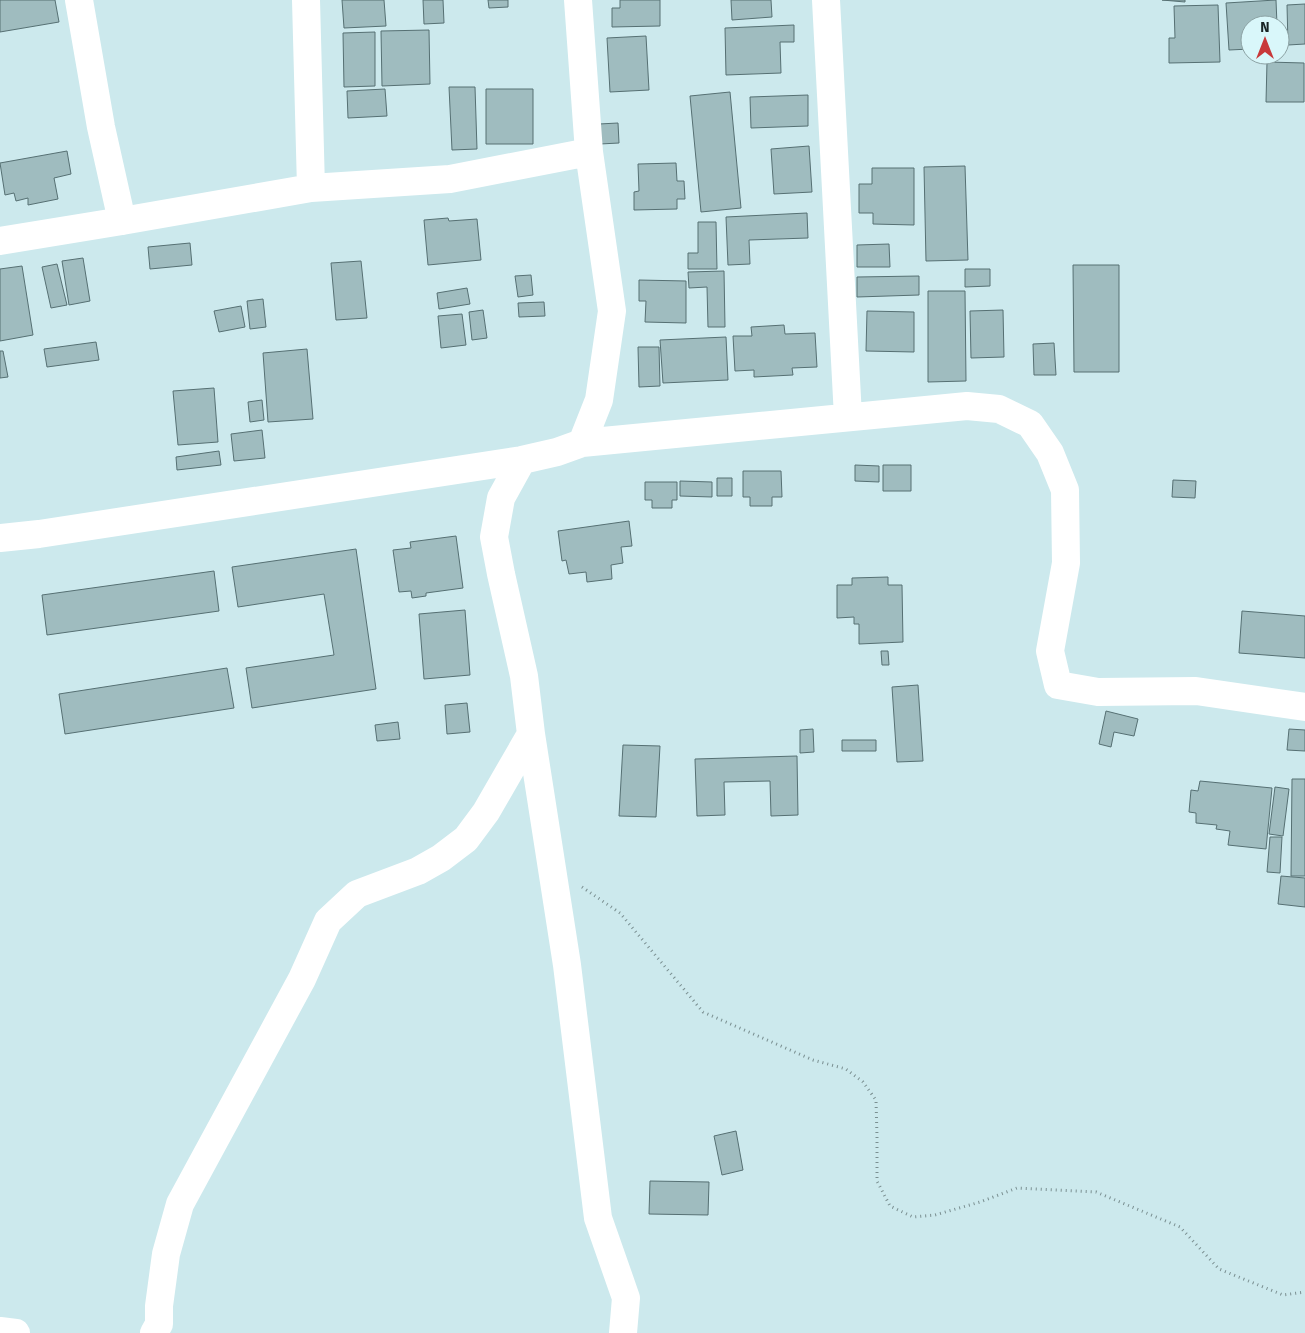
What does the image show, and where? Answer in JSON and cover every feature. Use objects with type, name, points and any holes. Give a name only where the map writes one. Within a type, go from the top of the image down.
[{"type":"street","points":[[79,0],[101,127],[122,222]]},
{"type":"street","points":[[306,0],[311,188]]},
{"type":"street","points":[[578,0],[589,152],[612,311],[599,400],[582,443]]},
{"type":"street","points":[[826,0],[848,417]]},
{"type":"street","points":[[0,241],[122,222],[311,188],[450,179],[589,152]]},
{"type":"street","points":[[0,538],[39,534],[522,460],[557,452],[582,443],[967,406],[999,408],[1030,424],[1050,453],[1065,490],[1066,562],[1050,651],[1058,685],[1098,692],[1196,691],[1305,706]]},
{"type":"street","points":[[522,460],[501,498],[494,537],[500,574],[524,676],[531,734],[567,965],[598,1218],[626,1298],[623,1333]]},
{"type":"street","points":[[154,1333],[159,1324],[159,1306],[166,1254],[180,1204],[302,979],[328,921],[357,894],[418,871],[441,858],[466,839],[486,812],[531,734]]},
{"type":"street","points":[[0,1331],[16,1333]]},
{"type":"path","points":[[552,860],[570,879],[620,913],[702,1012],[813,1060],[846,1070],[863,1082],[876,1100],[876,1181],[890,1206],[913,1217],[935,1215],[980,1202],[1017,1188],[1096,1192],[1180,1227],[1219,1269],[1283,1295],[1305,1292]]},
{"type":"building","points":[[0,0],[55,0],[59,22],[0,32]]},
{"type":"building","points":[[342,0],[384,0],[386,26],[344,28]]},
{"type":"building","points":[[423,0],[443,0],[444,23],[424,24]]},
{"type":"building","points":[[488,0],[508,0],[508,7],[489,8]]},
{"type":"building","points":[[620,0],[660,0],[660,26],[612,27],[612,8],[620,8]]},
{"type":"building","points":[[731,0],[771,0],[772,17],[732,20]]},
{"type":"building","points":[[1162,0],[1185,0],[1185,2]]},
{"type":"building","points":[[1276,0],[1277,15],[1240,15],[1240,49],[1229,50],[1226,3]]},
{"type":"building","points":[[1305,4],[1305,44],[1290,45],[1290,15],[1287,15],[1287,5]]},
{"type":"building","points":[[1218,5],[1220,62],[1169,63],[1169,38],[1175,38],[1174,6]]},
{"type":"building","points":[[794,25],[794,42],[780,42],[781,73],[726,75],[725,28]]},
{"type":"building","points":[[429,30],[430,84],[382,86],[381,31]]},
{"type":"building","points":[[375,32],[375,86],[344,87],[343,33]]},
{"type":"building","points":[[646,36],[649,90],[610,92],[607,38]]},
{"type":"building","points":[[1304,63],[1304,102],[1266,102],[1267,65]]},
{"type":"building","points":[[449,87],[475,87],[477,149],[452,150]]},
{"type":"building","points":[[385,89],[387,116],[348,118],[347,91]]},
{"type":"building","points":[[486,89],[533,89],[533,144],[486,144]]},
{"type":"building","points":[[730,92],[741,208],[701,212],[690,96]]},
{"type":"building","points":[[808,95],[808,126],[751,128],[750,97]]},
{"type":"building","points":[[618,123],[619,143],[600,144],[599,124]]},
{"type":"building","points":[[809,146],[812,192],[774,194],[771,149]]},
{"type":"building","points":[[67,151],[71,174],[54,178],[58,199],[28,205],[28,198],[16,201],[14,193],[5,195],[0,163]]},
{"type":"building","points":[[676,163],[677,181],[684,181],[685,199],[677,199],[677,209],[634,210],[634,192],[639,191],[638,164]]},
{"type":"building","points":[[965,166],[968,260],[926,261],[924,167]]},
{"type":"building","points":[[872,168],[914,168],[914,225],[873,224],[873,213],[859,213],[859,184],[872,184]]},
{"type":"building","points":[[807,213],[808,238],[749,240],[750,264],[728,265],[726,217]]},
{"type":"building","points":[[448,218],[449,221],[477,219],[481,260],[428,265],[424,220]]},
{"type":"building","points":[[698,222],[716,222],[717,269],[688,269],[688,253],[698,253]]},
{"type":"building","points":[[190,243],[192,265],[150,269],[148,247]]},
{"type":"building","points":[[889,244],[890,267],[857,267],[857,245]]},
{"type":"building","points":[[83,258],[90,301],[69,305],[62,261]]},
{"type":"building","points":[[361,261],[367,318],[336,320],[331,263]]},
{"type":"building","points":[[57,264],[67,305],[51,308],[42,267]]},
{"type":"building","points":[[1073,265],[1119,265],[1119,372],[1074,372]]},
{"type":"building","points":[[22,266],[33,335],[0,341],[0,269]]},
{"type":"building","points":[[965,269],[990,269],[990,286],[965,287]]},
{"type":"building","points":[[724,271],[725,327],[708,327],[707,287],[689,288],[688,272]]},
{"type":"building","points":[[531,275],[533,295],[518,297],[515,276]]},
{"type":"building","points":[[919,276],[919,295],[857,297],[857,277]]},
{"type":"building","points":[[639,280],[686,281],[686,323],[645,322],[646,301],[639,301]]},
{"type":"building","points":[[467,288],[470,304],[439,309],[437,293]]},
{"type":"building","points":[[928,291],[965,291],[966,381],[928,382]]},
{"type":"building","points":[[263,299],[266,327],[250,329],[247,301]]},
{"type":"building","points":[[544,302],[545,316],[519,317],[518,303]]},
{"type":"building","points":[[241,306],[245,327],[219,332],[214,311]]},
{"type":"building","points":[[483,310],[487,338],[472,340],[469,312]]},
{"type":"building","points":[[1003,310],[1004,357],[971,358],[970,311]]},
{"type":"building","points":[[867,311],[914,312],[914,352],[866,351]]},
{"type":"building","points":[[462,314],[466,345],[441,348],[438,316]]},
{"type":"building","points":[[784,325],[785,334],[815,333],[817,367],[792,368],[793,375],[754,377],[754,370],[735,371],[733,336],[752,336],[751,327]]},
{"type":"building","points":[[726,337],[728,380],[663,383],[660,340]]},
{"type":"building","points":[[96,342],[99,360],[47,367],[44,349]]},
{"type":"building","points":[[1054,343],[1056,375],[1034,375],[1033,344]]},
{"type":"building","points":[[638,347],[659,347],[660,386],[639,387]]},
{"type":"building","points":[[307,349],[313,419],[268,422],[263,353]]},
{"type":"building","points":[[0,351],[3,351],[8,377],[0,378]]},
{"type":"building","points":[[214,388],[218,442],[178,445],[173,391]]},
{"type":"building","points":[[262,400],[264,420],[250,422],[248,402]]},
{"type":"building","points":[[262,430],[265,458],[234,461],[231,434]]},
{"type":"building","points":[[219,451],[221,465],[177,470],[176,457]]},
{"type":"building","points":[[855,465],[879,466],[879,482],[855,481]]},
{"type":"building","points":[[883,465],[911,465],[911,491],[883,491]]},
{"type":"building","points":[[743,471],[781,471],[782,497],[772,497],[772,506],[750,506],[750,497],[743,497]]},
{"type":"building","points":[[717,478],[732,478],[732,496],[717,496]]},
{"type":"building","points":[[1173,480],[1196,481],[1195,498],[1172,497]]},
{"type":"building","points":[[680,481],[712,482],[712,497],[680,496]]},
{"type":"building","points":[[645,482],[677,482],[677,500],[672,500],[672,508],[652,508],[652,500],[645,500]]},
{"type":"building","points":[[629,521],[632,546],[621,547],[623,563],[611,565],[612,579],[587,582],[586,572],[569,574],[566,560],[562,561],[558,531]]},
{"type":"building","points":[[456,536],[463,588],[426,593],[426,596],[412,598],[411,591],[399,592],[393,550],[411,548],[410,542]]},
{"type":"building","points":[[356,549],[376,689],[252,708],[246,668],[334,655],[324,594],[238,607],[232,567]]},
{"type":"building","points":[[214,571],[219,611],[47,635],[42,595]]},
{"type":"building","points":[[888,577],[888,585],[902,585],[903,642],[859,644],[859,624],[854,624],[854,617],[837,618],[837,585],[852,585],[852,578]]},
{"type":"building","points":[[465,610],[470,675],[424,679],[419,614]]},
{"type":"building","points":[[1242,611],[1305,616],[1305,658],[1239,653]]},
{"type":"building","points":[[881,651],[888,651],[889,665],[882,665]]},
{"type":"building","points":[[227,668],[234,708],[65,734],[59,694]]},
{"type":"building","points":[[918,685],[923,761],[897,762],[892,687]]},
{"type":"building","points":[[467,703],[470,732],[447,734],[445,705]]},
{"type":"building","points":[[1106,711],[1138,719],[1134,736],[1114,732],[1111,747],[1099,744]]},
{"type":"building","points":[[398,722],[400,739],[377,741],[375,725]]},
{"type":"building","points":[[813,729],[814,752],[800,753],[800,730]]},
{"type":"building","points":[[1289,729],[1305,730],[1305,751],[1287,750]]},
{"type":"building","points":[[842,740],[876,740],[876,751],[842,751]]},
{"type":"building","points":[[623,745],[660,746],[656,817],[619,816]]},
{"type":"building","points":[[797,756],[798,815],[771,816],[770,781],[724,782],[725,815],[697,816],[695,759]]},
{"type":"building","points":[[1292,779],[1305,779],[1305,876],[1291,876]]},
{"type":"building","points":[[1200,781],[1272,788],[1266,849],[1228,845],[1230,831],[1216,829],[1217,825],[1196,823],[1196,813],[1189,812],[1191,790],[1198,791]]},
{"type":"building","points":[[1275,787],[1289,789],[1283,836],[1269,834]]},
{"type":"building","points":[[1270,837],[1282,837],[1280,873],[1267,872]]},
{"type":"building","points":[[1281,876],[1305,878],[1305,907],[1278,904]]},
{"type":"building","points":[[736,1131],[743,1170],[722,1175],[714,1136]]},
{"type":"building","points":[[650,1181],[709,1182],[708,1215],[649,1214]]}]
